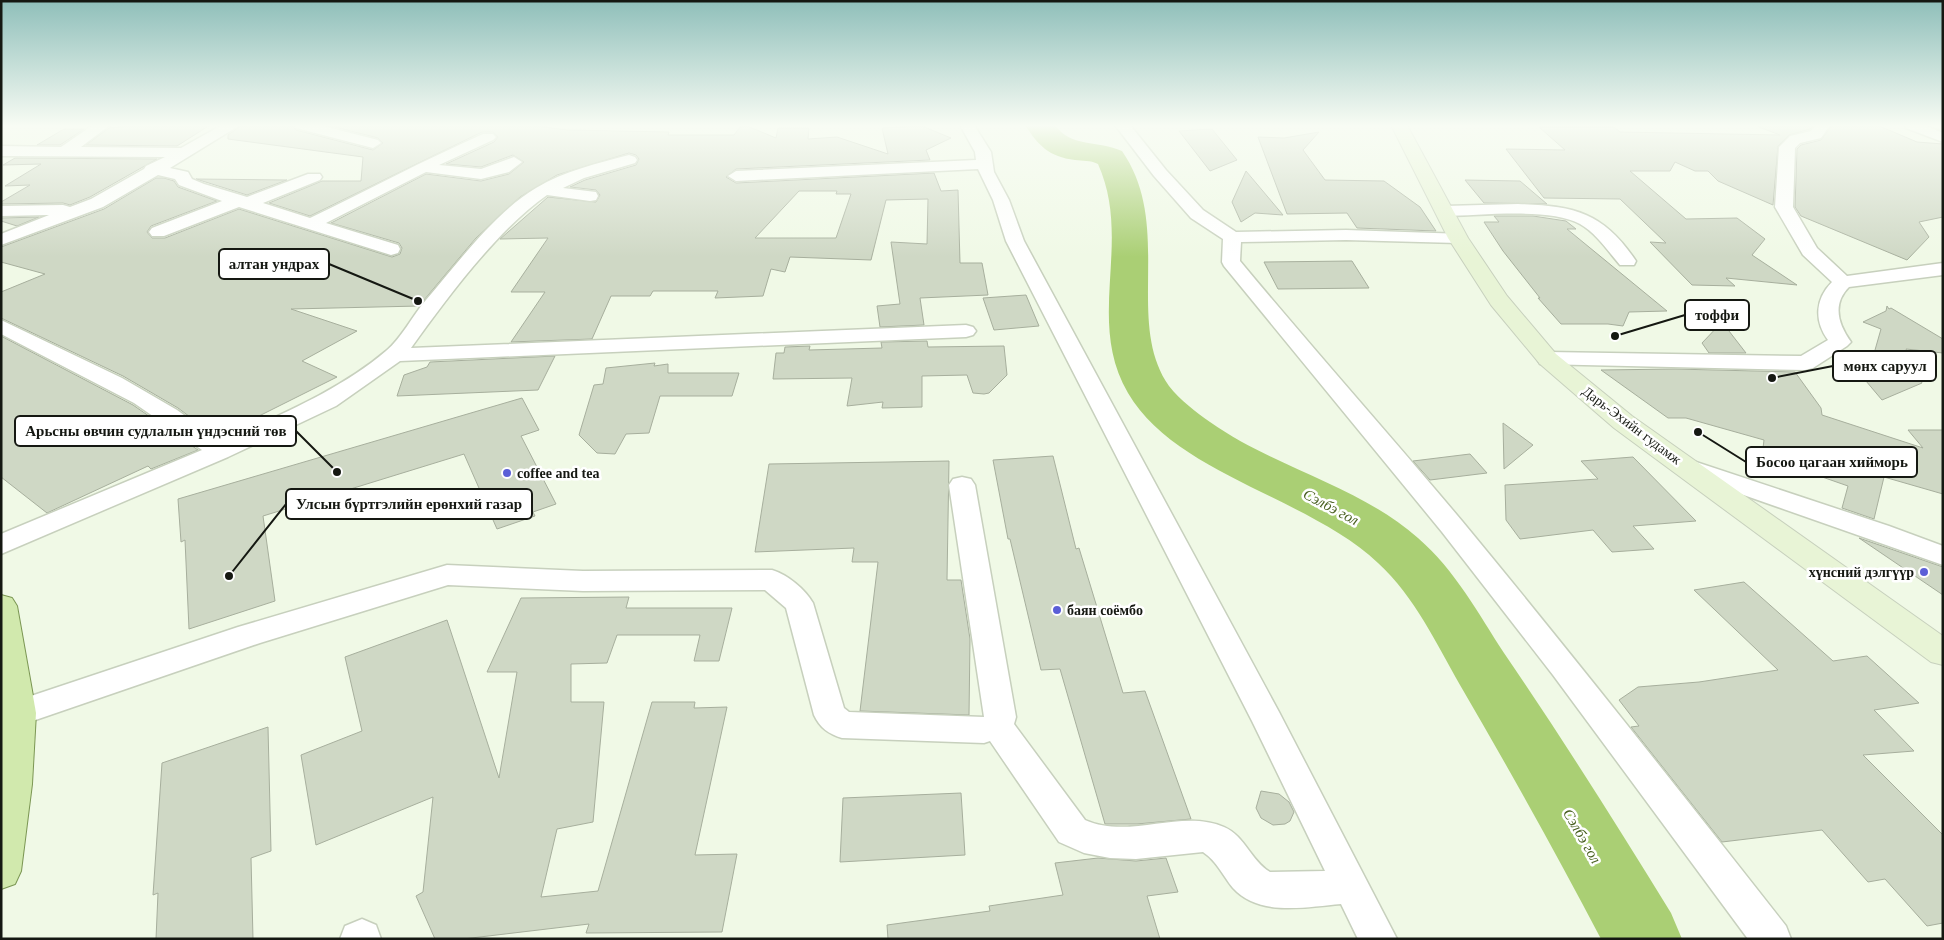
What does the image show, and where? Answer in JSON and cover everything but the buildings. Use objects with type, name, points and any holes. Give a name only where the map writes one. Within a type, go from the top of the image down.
[{"type":"main road","name":"Дарь-Эхийн гудамж","points":[[1422,169],[1458,238],[1499,300],[1548,359],[1623,422],[1687,466],[1943,653]]},
{"type":"main road","points":[[2,609],[18,713],[13,784],[2,869]]},
{"type":"street","points":[[1,240],[97,203],[152,169],[182,175],[185,182],[192,185],[391,249]]},
{"type":"street","points":[[310,224],[392,185],[421,169]]},
{"type":"street","points":[[436,169],[476,175],[489,175],[504,169]]},
{"type":"street","points":[[1,545],[219,452],[328,401],[395,355],[425,314],[482,246],[523,206],[544,190],[578,175],[599,169]]},
{"type":"street","points":[[736,176],[884,169]]},
{"type":"street","points":[[986,169],[1001,200],[1015,241],[1268,721],[1378,939]]},
{"type":"street","points":[[1157,169],[1197,214],[1232,237],[1346,234],[1458,238]]},
{"type":"street","points":[[1786,169],[1784,207],[1810,251],[1843,282]]},
{"type":"street","points":[[158,232],[314,177]]},
{"type":"street","points":[[544,190],[590,196]]},
{"type":"street","points":[[1,211],[78,210]]},
{"type":"street","points":[[1445,211],[1546,210],[1570,212],[1586,220],[1598,230],[1627,261]]},
{"type":"street","points":[[1232,237],[1231,262],[1322,374],[1451,526],[1564,667],[1772,939]]},
{"type":"street","points":[[1548,359],[1805,364],[1840,342],[1833,334],[1827,308],[1832,291],[1843,282],[1943,269]]},
{"type":"street","points":[[1,326],[132,394],[184,425],[219,452]]},
{"type":"street","points":[[395,355],[966,331]]},
{"type":"street","points":[[1,347],[26,338]]},
{"type":"street","points":[[1687,466],[1843,519],[1943,556]]},
{"type":"street","points":[[962,485],[1000,717],[997,726]]},
{"type":"street","points":[[18,713],[249,635],[447,575],[583,581],[772,580],[799,603],[830,715],[842,726],[984,730],[997,726]]},
{"type":"street","points":[[997,726],[1072,831],[1088,840],[1109,843],[1203,836],[1220,842],[1242,871],[1259,887],[1273,891],[1351,886]]},
{"type":"waterway","name":"Сэлбэ гол","points":[[1116,169],[1124,185],[1130,214],[1129,310],[1131,341],[1137,369],[1152,395],[1177,420],[1237,460],[1305,492],[1369,527],[1397,549],[1422,575],[1453,621],[1523,734],[1643,939]]},
{"type":"place","name":"алтан ундрах","points":[[418,301]]},
{"type":"place","name":"тоффи","points":[[1615,336]]},
{"type":"place","name":"мөнх саруул","points":[[1772,378]]},
{"type":"place","name":"Босоо цагаан хийморь","points":[[1698,432]]},
{"type":"place","name":"Арьсны өвчин судлалын үндэсний төв","points":[[337,472]]},
{"type":"place","name":"coffee and tea","points":[[507,473]]},
{"type":"place","name":"хүнсний дэлгүүр","points":[[1924,572]]},
{"type":"place","name":"Улсын бүртгэлийн ерөнхий газар","points":[[229,576]]},
{"type":"place","name":"баян соёмбо","points":[[1057,610]]}]
